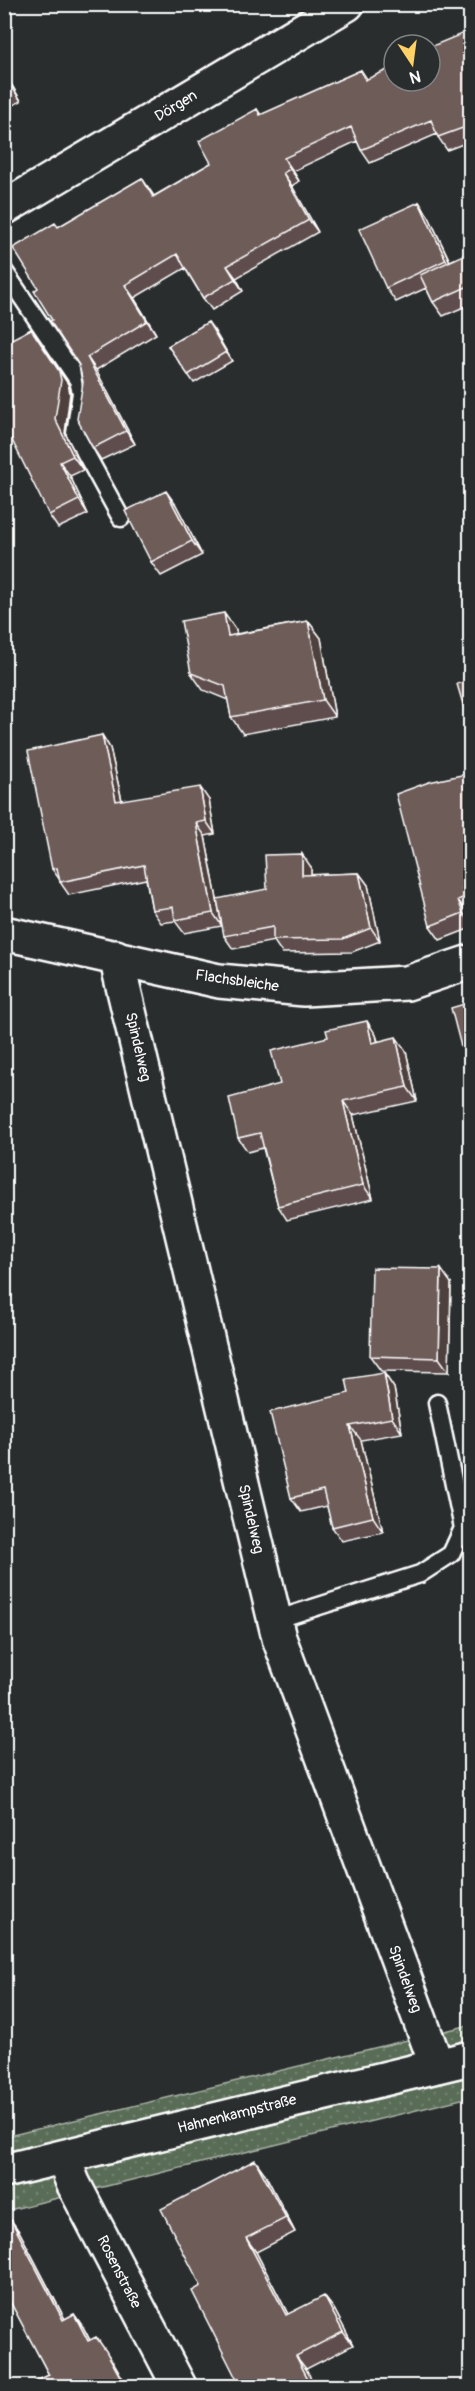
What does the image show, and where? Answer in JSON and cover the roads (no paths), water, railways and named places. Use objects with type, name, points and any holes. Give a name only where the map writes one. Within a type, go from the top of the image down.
[{"type":"street","name":"Dörgen","points":[[4,208],[348,4]]},
{"type":"street","name":"Flachsbleiche","points":[[4,933],[219,981],[304,989],[407,982],[471,962]]},
{"type":"street","name":"Spindelweg","points":[[116,957],[279,1638],[437,2066]]},
{"type":"street","name":"Hahnenkampstraße","points":[[4,2171],[471,2058]]},
{"type":"street","name":"Rosenstraße","points":[[63,2157],[73,2182],[179,2386]]},
{"type":"lane","points":[[4,271],[78,380],[81,393],[75,434],[121,518]]},
{"type":"lane","points":[[274,1620],[420,1574],[451,1554],[463,1528],[437,1403]]}]
